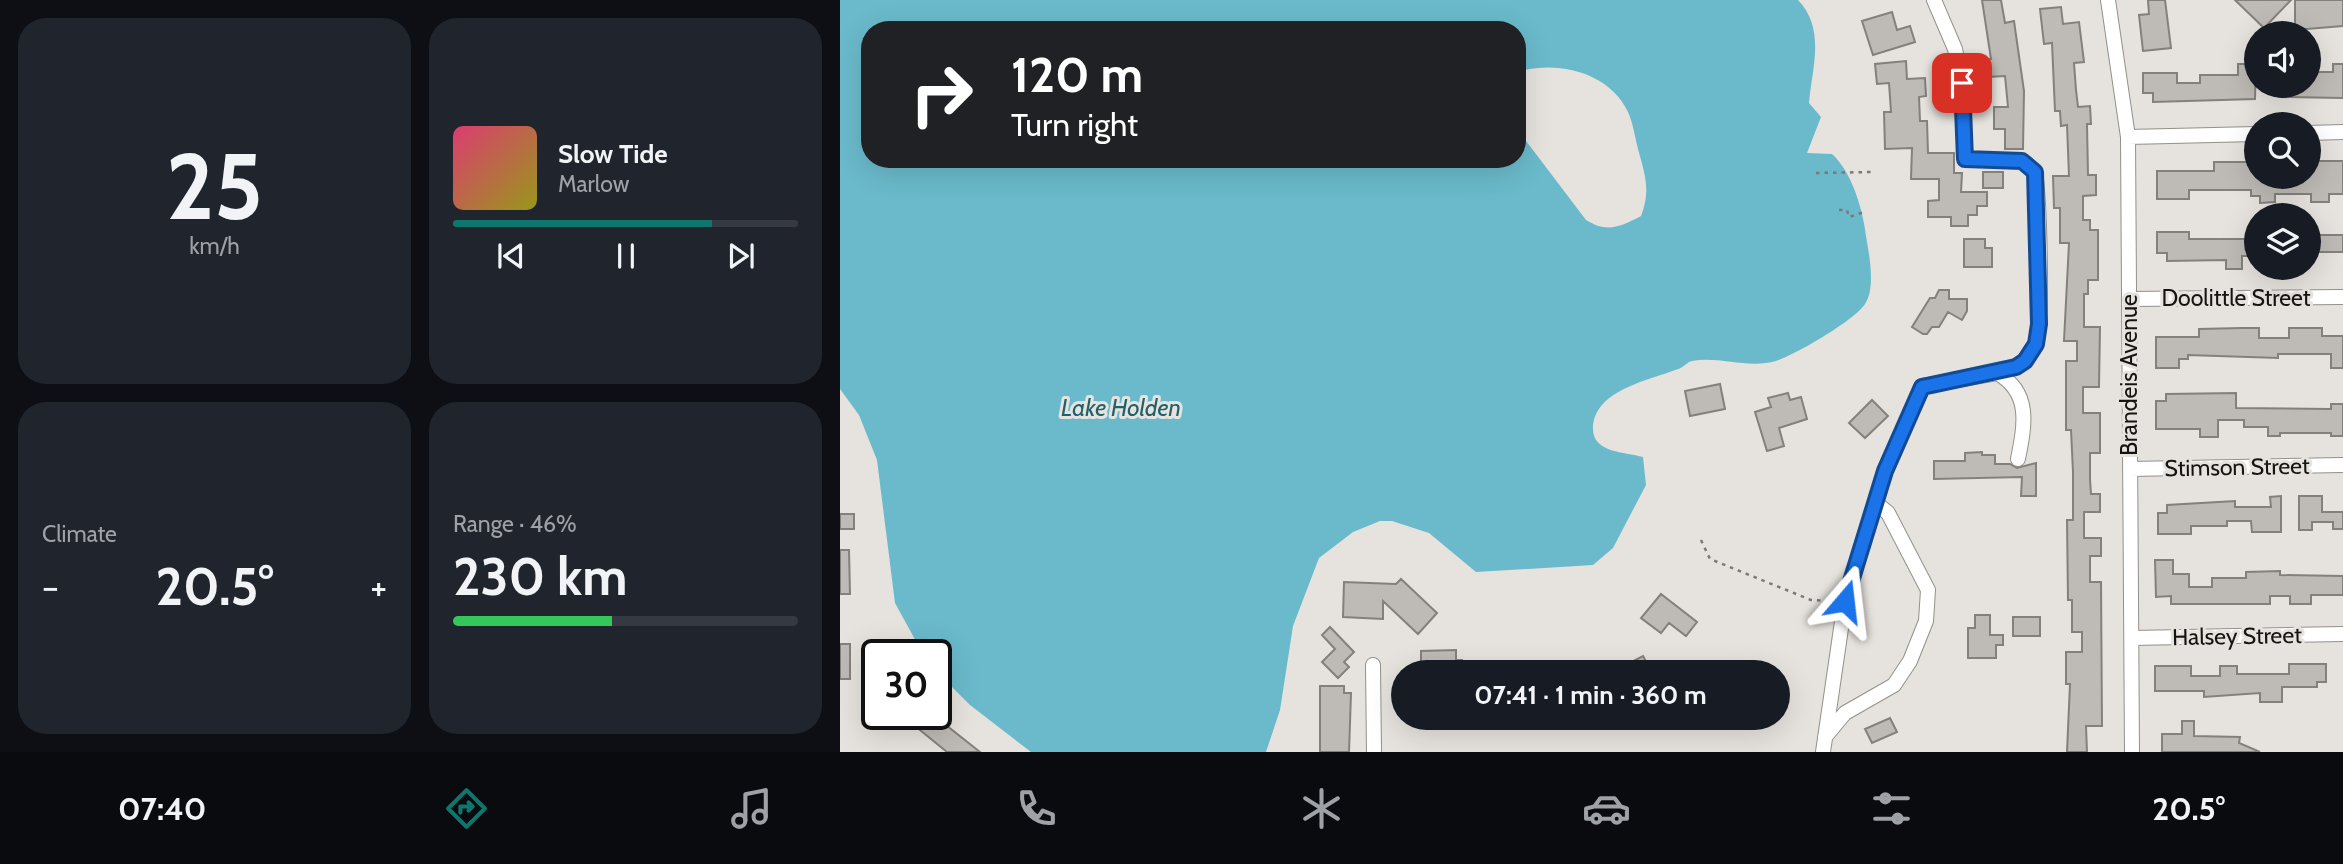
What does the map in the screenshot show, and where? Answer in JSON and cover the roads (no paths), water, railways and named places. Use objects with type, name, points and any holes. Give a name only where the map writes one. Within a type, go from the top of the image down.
[{"type":"street","points":[[1824,745],[1845,601],[1885,471],[1922,387],[1997,373],[2025,361],[2036,344],[2039,297],[2035,172],[2029,164],[2022,161],[1969,161],[1963,154],[1962,83],[1955,49],[1934,0]]},
{"type":"street","name":"Brandeis Avenue","points":[[2108,0],[2127,137],[2132,752]]},
{"type":"street","points":[[2321,132],[2343,132]]},
{"type":"street","points":[[2127,137],[2244,134]]},
{"type":"street","name":"Doolittle Street","points":[[2129,299],[2343,297]]},
{"type":"street","points":[[1997,373],[2014,383],[2022,404],[2022,435],[2018,459]]},
{"type":"street","name":"Stimson Street","points":[[2130,469],[2343,465]]},
{"type":"street","points":[[1824,745],[1845,713],[1894,685],[1910,661],[1926,621],[1928,590],[1888,513],[1876,503]]},
{"type":"street","name":"Halsey Street","points":[[2132,638],[2343,634]]},
{"type":"street","points":[[1373,665],[1374,752]]},
{"type":"water","name":"Lake Holden","points":[[840,0],[1798,0],[1807,11],[1815,36],[1809,103],[1821,117],[1807,153],[1832,154],[1851,181],[1859,203],[1871,271],[1870,289],[1865,304],[1850,319],[1824,336],[1776,361],[1755,364],[1692,361],[1625,388],[1602,405],[1596,416],[1594,437],[1598,443],[1611,450],[1643,457],[1646,485],[1613,548],[1593,565],[1476,572],[1429,533],[1392,521],[1380,521],[1353,532],[1319,558],[1293,626],[1280,710],[1266,752],[1031,752],[970,705],[952,687],[952,639],[915,639],[895,603],[877,460],[859,415],[840,389]]}]
